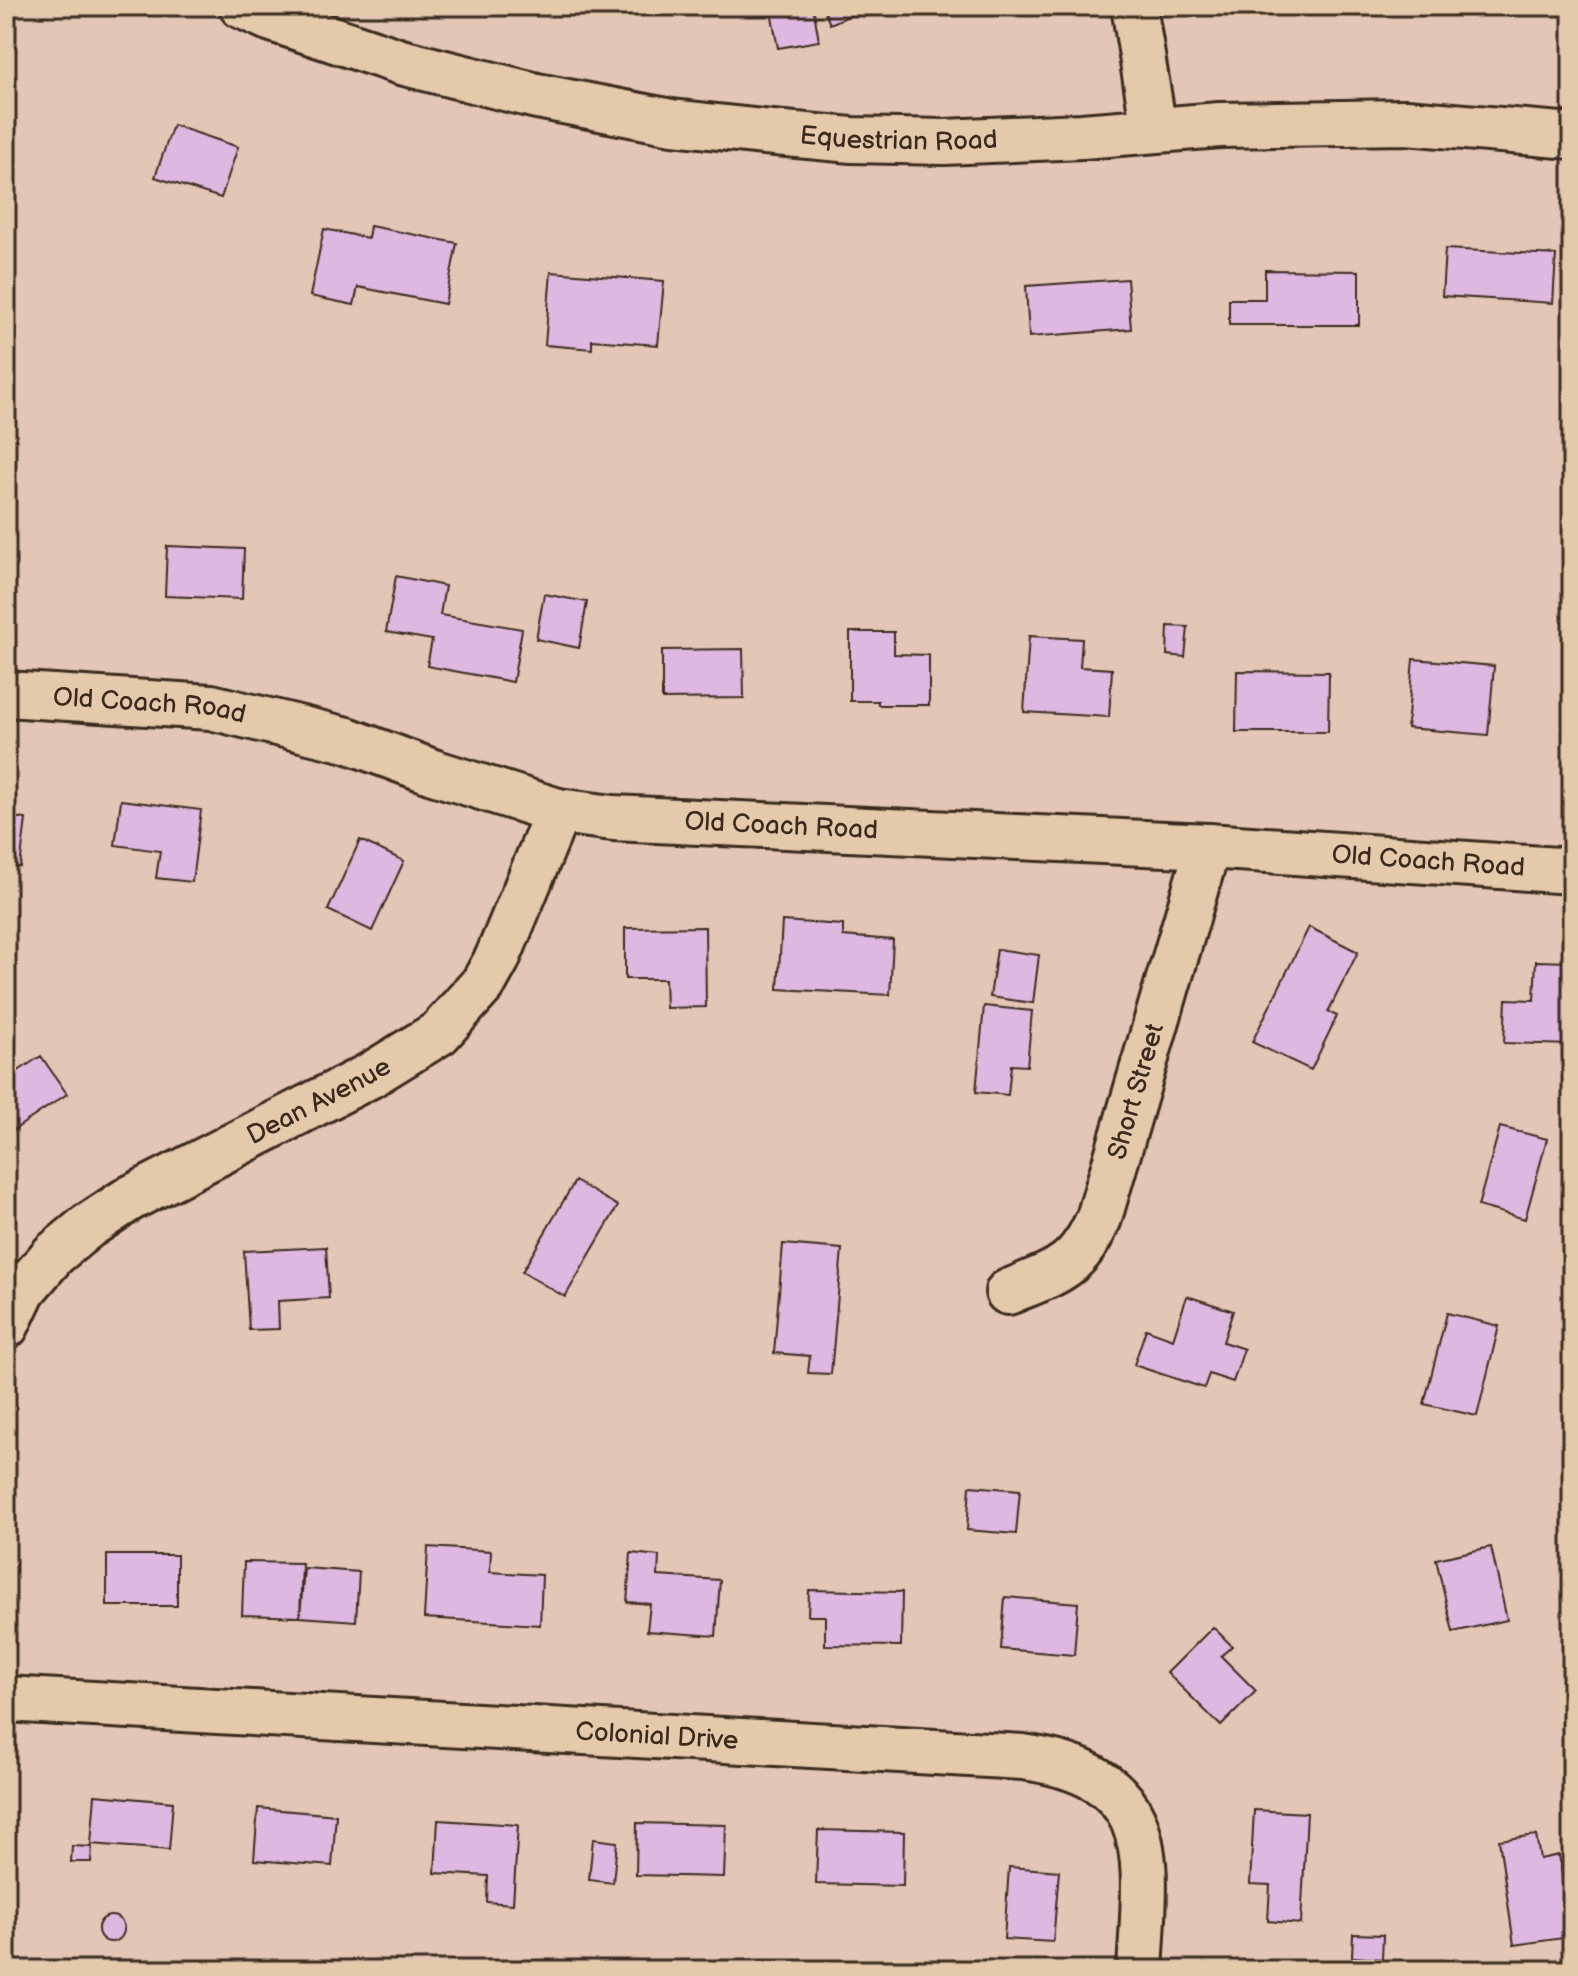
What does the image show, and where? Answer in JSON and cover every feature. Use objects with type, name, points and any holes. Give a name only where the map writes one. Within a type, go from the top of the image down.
[{"type":"street","name":"Equestrian Road","points":[[242,6],[401,62],[537,96],[672,122],[852,140],[929,141],[1082,136],[1220,125],[1406,122],[1572,136]]},
{"type":"street","points":[[1134,6],[1154,130]]},
{"type":"street","name":"Old Coach Road","points":[[6,694],[211,707],[347,740],[433,772],[558,811],[613,818],[1208,846],[1572,871]]},
{"type":"street","name":"Dean Avenue","points":[[6,1326],[23,1290],[54,1254],[88,1226],[129,1199],[369,1076],[439,1033],[483,984],[497,959],[558,811]]},
{"type":"street","name":"Short Street","points":[[1008,1292],[1061,1270],[1088,1243],[1099,1218],[1208,846]]},
{"type":"street","name":"Colonial Drive","points":[[6,1699],[1050,1760],[1077,1768],[1102,1781],[1119,1798],[1133,1821],[1142,1844],[1146,1869],[1140,1970]]},
{"type":"building","points":[[770,6],[813,6],[819,41],[778,48]]},
{"type":"building","points":[[822,6],[872,6],[830,24]]},
{"type":"building","points":[[173,125],[238,147],[221,198],[155,177]]},
{"type":"building","points":[[370,226],[457,243],[445,304],[358,287],[354,305],[310,296],[324,229],[368,238]]},
{"type":"building","points":[[1445,249],[1556,255],[1553,303],[1442,296]]},
{"type":"building","points":[[1265,270],[1359,271],[1359,325],[1229,325],[1229,299],[1265,299]]},
{"type":"building","points":[[551,272],[664,281],[658,345],[592,340],[592,349],[545,345]]},
{"type":"building","points":[[1127,279],[1131,329],[1029,337],[1026,286]]},
{"type":"building","points":[[167,546],[244,549],[242,599],[165,596]]},
{"type":"building","points":[[396,576],[445,586],[440,615],[522,629],[513,682],[427,666],[432,640],[386,632]]},
{"type":"building","points":[[544,594],[587,602],[579,648],[536,639]]},
{"type":"building","points":[[1168,626],[1188,627],[1185,657],[1167,655]]},
{"type":"building","points":[[850,632],[894,632],[894,654],[929,655],[929,705],[878,705],[878,701],[850,701]]},
{"type":"building","points":[[1029,636],[1082,639],[1080,667],[1112,669],[1109,717],[1024,712]]},
{"type":"building","points":[[743,649],[744,698],[662,699],[662,650]]},
{"type":"building","points":[[1413,659],[1494,666],[1488,735],[1407,728]]},
{"type":"building","points":[[1237,671],[1329,672],[1328,732],[1236,732]]},
{"type":"building","points":[[121,800],[201,810],[192,882],[156,878],[160,851],[115,845]]},
{"type":"building","points":[[6,816],[26,819],[20,867],[6,865]]},
{"type":"building","points":[[360,840],[404,861],[372,931],[328,910]]},
{"type":"building","points":[[782,921],[843,925],[843,936],[893,940],[890,995],[778,989]]},
{"type":"building","points":[[705,927],[706,1007],[666,1008],[665,979],[625,979],[625,928]]},
{"type":"building","points":[[1309,927],[1358,952],[1328,1012],[1337,1016],[1311,1070],[1252,1042]]},
{"type":"building","points":[[997,949],[1039,955],[1033,1003],[990,997]]},
{"type":"building","points":[[1536,961],[1572,962],[1572,1045],[1504,1043],[1506,999],[1534,1000]]},
{"type":"building","points":[[984,1006],[1032,1011],[1027,1066],[1011,1065],[1008,1095],[976,1092]]},
{"type":"building","points":[[41,1056],[67,1094],[6,1135],[6,1079]]},
{"type":"building","points":[[1500,1127],[1547,1139],[1525,1219],[1478,1206]]},
{"type":"building","points":[[575,1181],[618,1206],[565,1297],[522,1272]]},
{"type":"building","points":[[783,1244],[842,1249],[831,1374],[808,1373],[810,1356],[774,1353]]},
{"type":"building","points":[[326,1247],[329,1298],[278,1301],[279,1329],[249,1330],[244,1251]]},
{"type":"building","points":[[1187,1296],[1233,1311],[1223,1342],[1244,1349],[1233,1382],[1209,1374],[1204,1388],[1134,1365],[1146,1329],[1173,1339]]},
{"type":"building","points":[[1447,1313],[1499,1326],[1477,1416],[1424,1404]]},
{"type":"building","points":[[970,1486],[1020,1490],[1016,1534],[967,1530]]},
{"type":"building","points":[[428,1547],[491,1551],[490,1572],[542,1575],[540,1625],[424,1618]]},
{"type":"building","points":[[1491,1547],[1507,1620],[1453,1632],[1436,1559]]},
{"type":"building","points":[[631,1553],[659,1556],[658,1576],[720,1580],[716,1636],[647,1631],[650,1604],[627,1602]]},
{"type":"building","points":[[107,1555],[177,1555],[177,1606],[107,1606]]},
{"type":"building","points":[[244,1562],[302,1563],[300,1617],[242,1615]]},
{"type":"building","points":[[304,1568],[359,1572],[356,1621],[300,1617]]},
{"type":"building","points":[[809,1590],[902,1592],[901,1646],[825,1645],[825,1616],[808,1616]]},
{"type":"building","points":[[1005,1597],[1078,1603],[1074,1655],[1001,1649]]},
{"type":"building","points":[[1213,1627],[1232,1646],[1221,1656],[1256,1691],[1221,1726],[1167,1673]]},
{"type":"building","points":[[95,1795],[173,1802],[169,1850],[91,1844]]},
{"type":"building","points":[[258,1808],[336,1815],[332,1866],[254,1860]]},
{"type":"building","points":[[1254,1810],[1307,1813],[1301,1924],[1268,1921],[1270,1885],[1250,1884]]},
{"type":"building","points":[[438,1820],[518,1825],[513,1904],[487,1902],[488,1876],[435,1873]]},
{"type":"building","points":[[637,1823],[726,1825],[724,1877],[636,1875]]},
{"type":"building","points":[[818,1830],[904,1832],[903,1886],[816,1884]]},
{"type":"building","points":[[1536,1835],[1540,1859],[1559,1855],[1571,1937],[1514,1945],[1499,1840]]},
{"type":"building","points":[[593,1839],[617,1842],[613,1883],[589,1880]]},
{"type":"building","points":[[72,1846],[92,1847],[91,1862],[71,1862]]},
{"type":"building","points":[[1009,1867],[1059,1871],[1053,1942],[1004,1939]]},
{"type":"building","points":[[111,1916],[120,1920],[124,1929],[120,1938],[111,1942],[102,1938],[98,1929],[102,1920]]},
{"type":"building","points":[[1353,1934],[1383,1935],[1382,1959],[1352,1957]]}]
